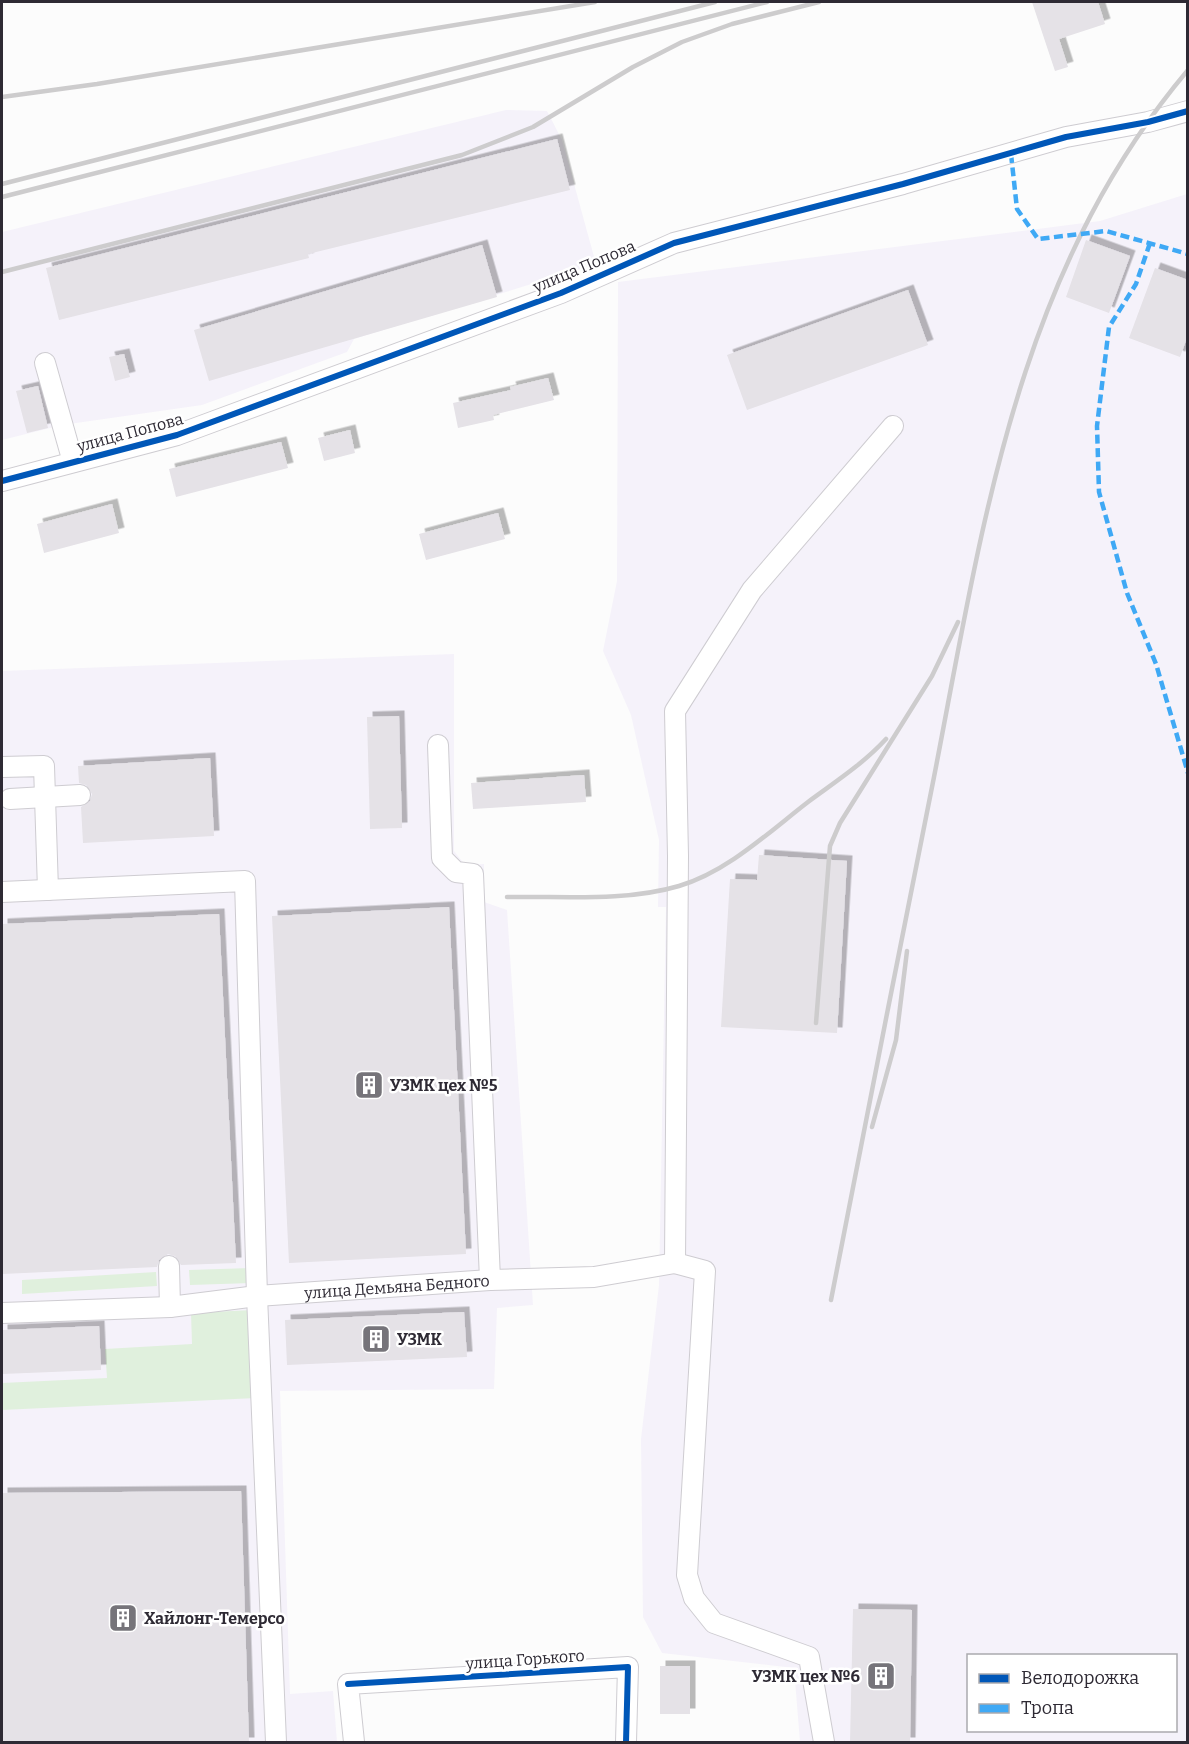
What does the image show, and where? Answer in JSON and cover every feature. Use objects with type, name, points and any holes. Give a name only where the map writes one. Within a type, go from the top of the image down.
[{"type":"street","name":"улица Попова","points":[[2,481],[177,435],[561,292],[674,243],[903,184],[1066,137],[1148,122],[1188,111]]},
{"type":"street","points":[[45,363],[73,462]]},
{"type":"street","points":[[675,1263],[678,856],[675,711],[752,590],[893,426]]},
{"type":"street","name":"улица Демьяна Бедного","points":[[2,1313],[170,1307],[257,1296],[490,1280],[473,874],[456,872],[442,858],[438,745]]},
{"type":"street","points":[[2,767],[44,766],[48,890]]},
{"type":"street","points":[[10,799],[80,795]]},
{"type":"street","points":[[2,892],[245,882],[257,1296],[276,1743]]},
{"type":"street","points":[[490,1280],[594,1277],[675,1263],[705,1271],[687,1575],[694,1598],[714,1623],[809,1657],[824,1743]]},
{"type":"street","points":[[169,1266],[170,1307]]},
{"type":"street","name":"улица Горького","points":[[354,1743],[348,1684],[628,1667],[626,1743]]},
{"type":"shaded area","points":[[506,110],[547,111],[562,140],[596,264],[354,339],[347,352],[202,405],[62,425],[2,440],[2,232]]},
{"type":"shaded area","points":[[1187,194],[1187,1742],[800,1742],[794,1668],[662,1653],[643,1617],[641,1439],[659,1285],[666,907],[658,907],[659,840],[631,715],[603,651],[617,581],[618,282],[1100,221]]},
{"type":"shaded area","points":[[454,654],[454,851],[465,865],[484,864],[484,902],[507,910],[533,1305],[497,1308],[494,1389],[280,1391],[290,1694],[333,1691],[337,1742],[2,1742],[2,671]]},
{"type":"green space","points":[[251,1268],[252,1283],[190,1285],[189,1270]]},
{"type":"green space","points":[[156,1272],[157,1286],[22,1294],[22,1280]]},
{"type":"green space","points":[[253,1310],[258,1398],[2,1410],[2,1383],[107,1378],[105,1349],[192,1344],[191,1313]]},
{"type":"building","points":[[1032,2],[1098,2],[1105,24],[1059,39],[1068,67],[1055,71]]},
{"type":"building","points":[[557,139],[570,190],[308,254],[309,258],[59,320],[46,268]]},
{"type":"building","points":[[1086,240],[1130,256],[1109,313],[1066,297]]},
{"type":"building","points":[[482,245],[497,297],[209,381],[194,330]]},
{"type":"building","points":[[1155,268],[1188,280],[1188,335],[1180,357],[1129,338]]},
{"type":"building","points":[[908,290],[928,345],[747,410],[727,355]]},
{"type":"building","points":[[124,354],[130,377],[115,381],[109,357]]},
{"type":"building","points":[[548,378],[554,400],[493,415],[494,420],[458,428],[453,403],[511,390],[510,387]]},
{"type":"building","points":[[38,386],[48,428],[27,433],[16,391]]},
{"type":"building","points":[[350,430],[355,453],[324,461],[318,438]]},
{"type":"building","points":[[281,442],[288,468],[176,497],[169,469]]},
{"type":"building","points":[[112,504],[119,533],[44,553],[37,524]]},
{"type":"building","points":[[498,513],[505,539],[426,560],[419,534]]},
{"type":"building","points":[[399,716],[402,828],[370,829],[367,717]]},
{"type":"building","points":[[210,758],[214,836],[83,843],[81,807],[90,801],[92,794],[86,785],[79,783],[78,766]]},
{"type":"building","points":[[584,775],[586,802],[473,809],[471,783]]},
{"type":"building","points":[[759,855],[847,861],[837,1033],[721,1027],[730,879],[757,880]]},
{"type":"building","name":"УЗМК цех №5","points":[[449,907],[466,1254],[289,1263],[272,916]]},
{"type":"building","points":[[219,914],[236,1263],[181,1265],[175,1256],[168,1254],[159,1260],[157,1267],[2,1274],[2,924]]},
{"type":"building","name":"УЗМК","points":[[464,1312],[467,1357],[287,1365],[285,1320]]},
{"type":"building","points":[[99,1326],[101,1370],[2,1374],[2,1330]]},
{"type":"building","name":"Хайлонг-Темерсо","points":[[241,1491],[249,1743],[2,1743],[2,1493]]},
{"type":"building","name":"УЗМК цех №6","points":[[853,1609],[912,1610],[910,1743],[850,1743]]},
{"type":"building","points":[[660,1666],[690,1666],[690,1714],[660,1714]]},
{"type":"railway","points":[[2,97],[97,84],[595,2]]},
{"type":"railway","points":[[2,184],[715,2]]},
{"type":"railway","points":[[2,197],[767,2]]},
{"type":"railway","points":[[2,272],[462,155],[533,127],[633,67],[682,42],[732,24],[819,2]]},
{"type":"railway","points":[[831,1300],[970,589],[991,496],[1015,406],[1045,317],[1083,231],[1130,149],[1188,70]]},
{"type":"railway","points":[[816,1023],[830,846],[840,823],[932,676],[958,622]]},
{"type":"railway","points":[[507,897],[615,896],[658,891],[697,880],[747,850],[858,765],[886,739]]},
{"type":"railway","points":[[872,1127],[896,1040],[907,951]]},
{"type":"marked path","points":[[1011,154],[1017,209],[1038,239],[1106,231],[1188,254]]},
{"type":"marked path","points":[[1150,243],[1136,284],[1109,327],[1097,426],[1099,492],[1127,593],[1156,664],[1188,773]]},
{"type":"cycle path","points":[[2,481],[177,435],[561,293],[674,243],[903,184],[1066,137],[1148,122],[1188,111]]},
{"type":"cycle path","points":[[348,1684],[628,1667],[626,1742]]},
{"type":"place","name":"УЗМК цех №5","points":[[369,1085]]},
{"type":"place","name":"УЗМК","points":[[376,1339]]},
{"type":"place","name":"Хайлонг-Темерсо","points":[[123,1618]]},
{"type":"place","name":"УЗМК цех №6","points":[[881,1676]]}]
